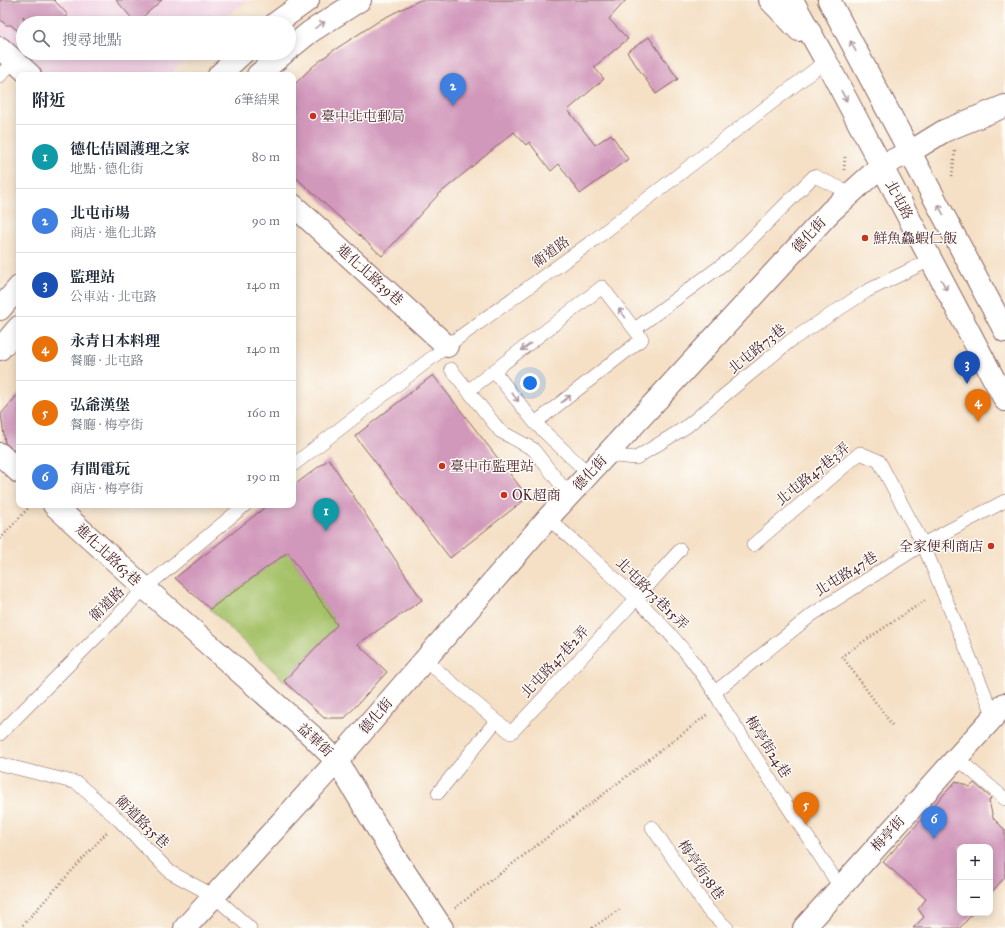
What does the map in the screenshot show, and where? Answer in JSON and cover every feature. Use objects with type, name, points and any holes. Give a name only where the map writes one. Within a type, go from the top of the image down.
[{"type":"street","points":[[286,16],[308,0]]},
{"type":"street","points":[[296,43],[310,32],[360,0]]},
{"type":"street","points":[[770,0],[780,9],[826,61]]},
{"type":"street","name":"北屯路","points":[[792,0],[826,61],[880,166],[1005,400]]},
{"type":"street","points":[[829,0],[1005,331]]},
{"type":"street","points":[[222,72],[235,60]]},
{"type":"street","points":[[262,72],[276,60]]},
{"type":"street","points":[[5,61],[25,72]]},
{"type":"street","name":"德化街","points":[[184,928],[337,760],[548,518],[830,212],[847,185],[880,166],[910,152],[944,131],[1005,106]]},
{"type":"street","name":"進化北路39巷","points":[[296,208],[447,346]]},
{"type":"street","points":[[0,309],[16,291]]},
{"type":"street","points":[[0,348],[16,330]]},
{"type":"street","points":[[0,454],[16,469]]},
{"type":"street","name":"進化北路63巷","points":[[57,508],[145,588]]},
{"type":"street","name":"益華街","points":[[145,588],[337,760],[394,856],[440,924]]},
{"type":"street","name":"梅亭街","points":[[804,928],[1000,710]]},
{"type":"lane","name":"衛道路","points":[[296,463],[447,346],[594,240],[826,61]]},
{"type":"lane","points":[[635,330],[733,257],[814,176],[847,185]]},
{"type":"lane","name":"北屯路73巷","points":[[606,455],[636,458],[686,428],[790,341],[867,291],[930,260]]},
{"type":"lane","points":[[468,391],[602,287],[642,339],[535,423]]},
{"type":"lane","points":[[451,369],[500,431],[533,448],[569,495]]},
{"type":"lane","points":[[494,371],[535,423],[589,474]]},
{"type":"lane","name":"北屯路47巷3弄","points":[[753,545],[860,453],[879,461],[923,544]]},
{"type":"lane","name":"北屯路47巷","points":[[718,698],[813,614],[923,544],[1005,500]]},
{"type":"lane","name":"衛道路","points":[[0,734],[145,588],[241,508]]},
{"type":"lane","name":"北屯路73巷15弄","points":[[548,518],[636,599],[682,647],[718,698]]},
{"type":"lane","points":[[923,544],[942,589],[1000,710]]},
{"type":"lane","points":[[636,599],[680,550]]},
{"type":"lane","name":"北屯路47巷2弄","points":[[425,660],[511,733],[636,599]]},
{"type":"lane","name":"梅亭街24巷","points":[[718,698],[840,887]]},
{"type":"lane","points":[[438,793],[496,721]]},
{"type":"lane","points":[[957,758],[1005,799]]},
{"type":"lane","name":"衛道路35巷","points":[[0,764],[77,783],[119,820],[170,872],[214,896],[250,928]]},
{"type":"lane","name":"梅亭街38巷","points":[[652,827],[708,910],[727,928]]},
{"type":"path","points":[[952,176],[955,151]]},
{"type":"path","points":[[845,156],[847,185]]},
{"type":"path","points":[[0,539],[28,508]]},
{"type":"path","points":[[892,725],[842,656],[942,589]]},
{"type":"path","points":[[440,924],[718,698]]},
{"type":"path","points":[[20,928],[119,820]]},
{"type":"path","points":[[592,928],[620,909]]},
{"type":"shaded area","points":[[0,0],[248,0],[227,16],[16,16],[16,47],[0,33]]},
{"type":"shaded area","points":[[30,60],[184,60],[173,72],[44,72]]},
{"type":"green space","points":[[288,552],[337,625],[284,681],[210,609]]},
{"type":"building","points":[[0,0],[54,0],[68,15],[16,16],[16,29],[11,25],[6,25],[0,19]]},
{"type":"building","points":[[116,0],[162,0],[144,16],[130,16]]},
{"type":"building","points":[[420,0],[626,0],[609,19],[628,39],[594,67],[604,79],[568,110],[595,145],[611,134],[628,159],[580,194],[559,164],[551,171],[529,142],[526,145],[514,132],[439,194],[382,256],[296,178],[296,83],[311,68],[331,52],[382,19]]},
{"type":"building","points":[[649,37],[678,79],[656,94],[627,52]]},
{"type":"building","name":"臺中市監理站","points":[[433,375],[528,497],[450,558],[355,436]]},
{"type":"building","points":[[16,396],[16,452],[5,443],[1,414]]},
{"type":"building","points":[[329,459],[422,600],[358,644],[387,672],[345,718],[324,718],[284,681],[337,625],[288,552],[210,609],[175,578],[264,508],[296,508],[296,484]]},
{"type":"building","points":[[956,781],[970,787],[974,783],[991,798],[989,801],[993,818],[1005,830],[1005,877],[993,891],[993,844],[957,844],[957,916],[970,916],[960,928],[913,928],[924,917],[918,909],[926,899],[883,862]]},
{"type":"place","name":"北屯市場","points":[[453,106]]},
{"type":"place","name":"臺中北屯郵局","points":[[313,116]]},
{"type":"place","name":"鮮魚鱻蝦仁飯","points":[[865,238]]},
{"type":"place","name":"監理站","points":[[967,384]]},
{"type":"place","name":"永青日本料理","points":[[978,422]]},
{"type":"place","name":"臺中市監理站","points":[[442,466]]},
{"type":"place","name":"OK超商","points":[[504,495]]},
{"type":"place","name":"德化佶園護理之家","points":[[326,531]]},
{"type":"place","name":"全家便利商店","points":[[991,546]]},
{"type":"place","name":"弘爺漢堡","points":[[806,825]]},
{"type":"place","name":"有間電玩","points":[[934,839]]}]
